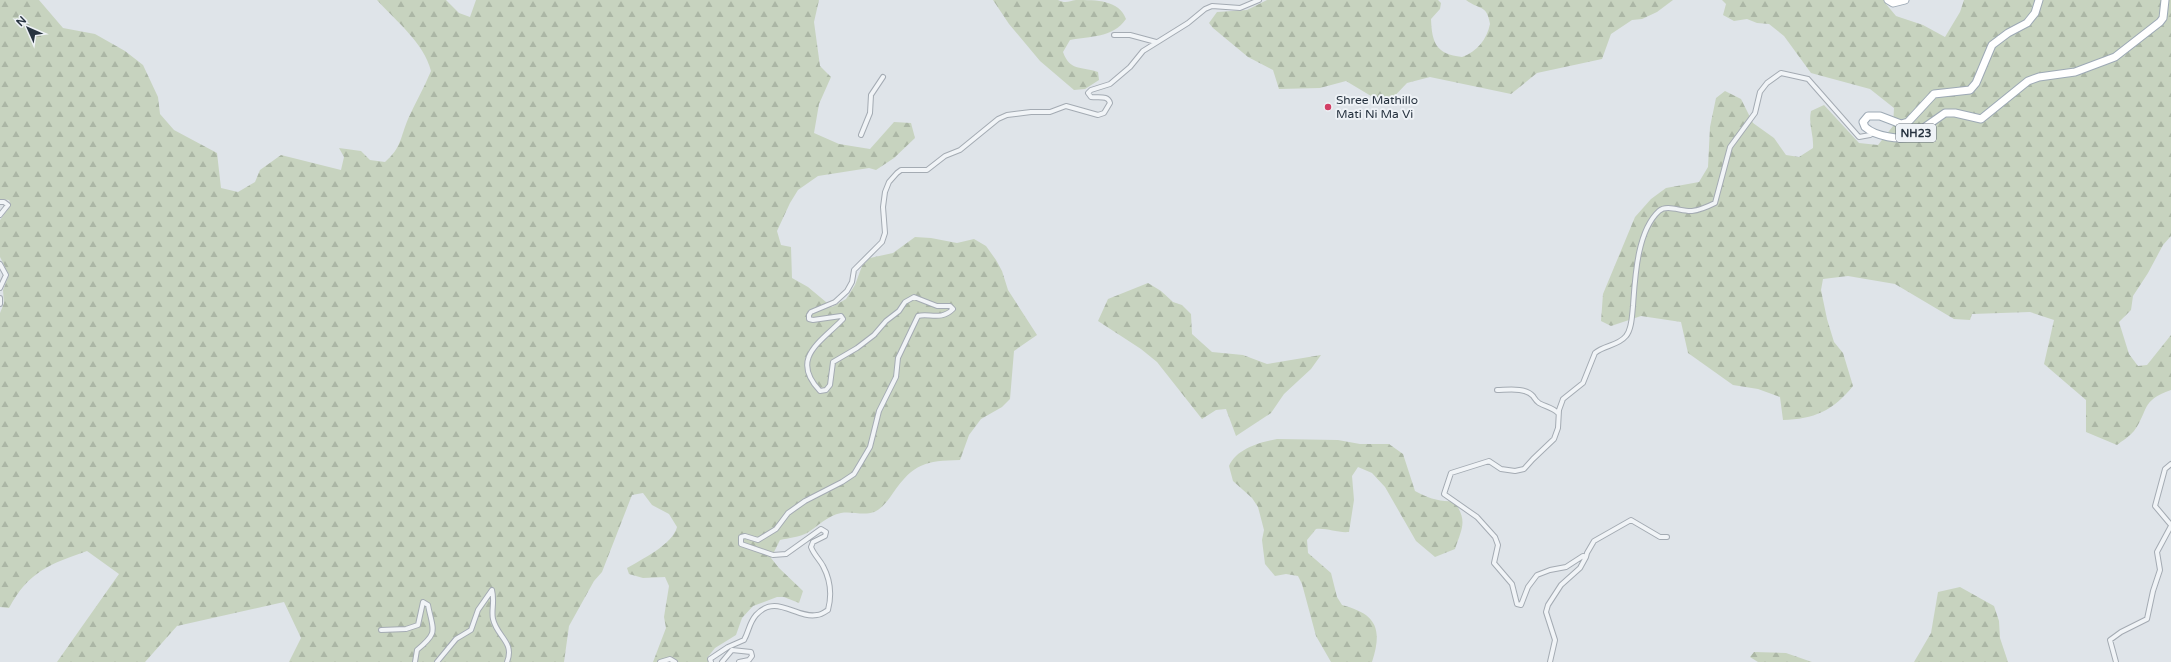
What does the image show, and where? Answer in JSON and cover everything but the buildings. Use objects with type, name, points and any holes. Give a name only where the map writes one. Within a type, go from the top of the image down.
[{"type":"main road","points":[[1888,0],[1893,3],[1905,0]]},
{"type":"main road","name":"NH23","points":[[2039,0],[2035,13],[2027,22],[2008,33],[1992,45],[1974,87],[1966,91],[1934,94],[1908,122],[1901,124],[1876,115],[1868,116],[1864,120],[1863,125],[1873,132],[1910,137],[1940,115],[1949,112],[1982,119],[2033,79],[2075,72],[2115,58],[2160,22],[2163,18],[2165,0]]},
{"type":"street","points":[[711,662],[710,659],[719,653],[744,640],[749,624],[757,614],[768,608],[781,606],[807,615],[818,615],[828,610],[832,596],[830,583],[823,566],[811,548],[814,542],[825,536],[826,532],[821,529],[786,554],[773,555],[741,544],[741,537],[745,536],[758,540],[776,529],[788,513],[805,501],[842,482],[854,474],[870,447],[879,411],[896,377],[898,358],[918,316],[922,315],[931,317],[949,313],[953,309],[950,306],[937,306],[914,297],[910,299],[874,334],[857,348],[833,362],[830,385],[826,390],[820,391],[816,387],[807,369],[810,352],[843,320],[841,316],[813,320],[809,319],[809,315],[811,312],[836,302],[847,292],[852,282],[854,270],[882,242],[885,234],[883,207],[885,192],[889,182],[901,170],[927,170],[945,156],[960,150],[998,119],[1007,115],[1031,112],[1050,112],[1066,106],[1098,115],[1104,112],[1110,103],[1109,100],[1105,97],[1091,97],[1088,93],[1091,90],[1110,84],[1130,66],[1143,51],[1188,23],[1205,9],[1212,6],[1240,8],[1259,0]]},
{"type":"street","points":[[1114,35],[1130,35],[1156,42]]},
{"type":"street","points":[[1586,557],[1583,556],[1566,567],[1550,570],[1537,575],[1528,587],[1521,605],[1517,604],[1512,584],[1494,563],[1498,545],[1495,537],[1477,516],[1444,494],[1451,473],[1488,461],[1508,470],[1524,470],[1532,458],[1554,439],[1558,428],[1558,413],[1563,399],[1583,383],[1595,353],[1615,345],[1627,336],[1632,318],[1639,253],[1651,222],[1664,208],[1690,211],[1704,209],[1715,203],[1730,148],[1755,113],[1760,92],[1766,83],[1781,73],[1808,79],[1858,137],[1870,136],[1873,132]]},
{"type":"street","points":[[861,135],[870,113],[871,95],[883,77]]},
{"type":"street","points":[[0,202],[4,202],[8,205],[0,215]]},
{"type":"street","points":[[0,264],[6,275],[0,288]]},
{"type":"street","points":[[0,298],[0,304]]},
{"type":"street","points":[[1497,390],[1515,389],[1524,392],[1533,396],[1538,403],[1551,407],[1558,413]]},
{"type":"street","points":[[2116,662],[2110,640],[2121,632],[2147,619],[2153,591],[2160,570],[2157,552],[2171,525],[2155,506],[2165,469],[2171,464]]},
{"type":"street","points":[[1550,662],[1555,640],[1546,612],[1548,605],[1561,585],[1580,568],[1586,557],[1586,553],[1594,541],[1631,520],[1660,537],[1667,537]]},
{"type":"street","points":[[437,662],[456,639],[470,630],[478,610],[492,590],[494,599],[493,618],[500,634],[508,645],[510,654],[507,662]]},
{"type":"street","points":[[381,630],[406,629],[418,625],[423,602],[428,604],[433,633],[432,638],[417,650],[415,662]]},
{"type":"street","points":[[722,662],[732,650],[752,652],[752,656],[749,660],[738,662]]},
{"type":"street","points":[[660,662],[670,659],[675,662]]},
{"type":"green space","points":[[0,0],[39,0],[63,28],[95,34],[125,51],[143,65],[158,97],[160,114],[174,130],[217,153],[221,188],[238,192],[255,182],[260,170],[281,155],[341,170],[344,157],[339,148],[361,151],[370,160],[385,162],[395,152],[408,119],[431,71],[416,42],[401,24],[377,0],[446,0],[459,13],[470,17],[476,0],[819,0],[814,22],[820,66],[831,77],[819,104],[814,133],[839,144],[870,149],[894,122],[911,123],[915,138],[894,158],[876,170],[869,168],[818,176],[798,190],[777,231],[781,245],[791,247],[792,278],[808,287],[832,307],[846,299],[855,285],[862,266],[870,258],[893,253],[915,237],[931,238],[957,243],[974,239],[986,246],[996,260],[1002,271],[1008,290],[1037,335],[1014,351],[1010,399],[1002,407],[981,419],[969,435],[960,460],[938,461],[921,466],[914,470],[900,483],[885,504],[874,512],[866,514],[836,514],[804,534],[780,540],[771,558],[779,568],[803,591],[799,603],[784,597],[777,597],[753,606],[742,618],[736,635],[715,648],[707,658],[709,662],[653,662],[666,628],[664,617],[669,586],[665,577],[643,578],[629,574],[627,568],[656,551],[669,539],[677,527],[669,514],[652,505],[643,493],[632,495],[602,572],[594,581],[569,626],[564,662],[289,662],[301,638],[284,602],[177,626],[145,662],[57,662],[119,574],[87,551],[62,560],[42,570],[24,585],[9,608],[0,607],[0,313],[4,303],[3,290],[9,275],[0,257],[0,220],[11,205],[9,200],[0,199]]},
{"type":"green space","points":[[993,0],[1058,0],[1065,2],[1092,0],[1106,2],[1118,8],[1126,19],[1115,30],[1108,33],[1093,37],[1070,40],[1063,52],[1069,63],[1073,66],[1098,72],[1099,80],[1085,89],[1074,90],[1040,61],[1009,24]]},
{"type":"green space","points":[[1267,0],[1438,0],[1441,3],[1440,9],[1431,19],[1434,41],[1441,50],[1446,53],[1462,57],[1472,52],[1484,40],[1490,24],[1485,10],[1466,0],[1673,0],[1657,12],[1642,19],[1632,20],[1611,34],[1602,59],[1537,73],[1511,94],[1430,77],[1407,83],[1386,105],[1346,81],[1320,88],[1279,89],[1273,70],[1248,57],[1209,23],[1217,12],[1247,10]]},
{"type":"green space","points":[[1722,0],[1886,0],[1886,4],[1896,16],[1923,25],[1945,37],[1960,12],[1964,0],[2171,0],[2171,236],[2163,245],[2148,273],[2133,296],[2131,310],[2119,322],[2129,354],[2138,366],[2147,365],[2171,335],[2171,390],[2154,398],[2150,402],[2146,407],[2139,424],[2130,435],[2117,445],[2086,432],[2086,400],[2044,364],[2054,320],[2030,312],[1972,314],[1970,320],[1954,319],[1895,284],[1848,276],[1823,279],[1821,290],[1827,319],[1834,342],[1843,353],[1853,386],[1838,402],[1822,412],[1804,418],[1783,420],[1780,397],[1758,389],[1733,385],[1688,353],[1681,322],[1641,316],[1611,326],[1601,321],[1603,294],[1635,217],[1651,199],[1666,188],[1699,182],[1708,167],[1710,127],[1716,98],[1725,91],[1741,99],[1753,123],[1774,138],[1786,155],[1799,157],[1813,148],[1810,120],[1811,111],[1824,105],[1859,143],[1878,145],[1893,126],[1894,108],[1870,89],[1811,73],[1784,36],[1769,24],[1757,23],[1747,19],[1734,21],[1723,15],[1726,4]]},
{"type":"green space","points":[[1148,283],[1161,291],[1173,302],[1182,305],[1191,314],[1192,334],[1212,352],[1243,355],[1267,364],[1321,355],[1311,369],[1284,394],[1271,413],[1236,436],[1226,409],[1216,410],[1202,419],[1157,362],[1141,349],[1098,321],[1108,299]]},
{"type":"green space","points":[[1277,439],[1338,440],[1360,444],[1389,444],[1403,454],[1415,491],[1434,499],[1454,501],[1461,514],[1462,525],[1455,549],[1435,557],[1416,541],[1385,487],[1372,473],[1358,467],[1352,476],[1354,500],[1349,532],[1316,529],[1307,540],[1308,553],[1331,573],[1337,597],[1342,605],[1363,613],[1374,624],[1377,640],[1372,662],[1331,662],[1316,636],[1302,584],[1298,576],[1286,574],[1275,576],[1265,564],[1262,540],[1264,530],[1258,507],[1252,498],[1233,481],[1229,466],[1237,455],[1249,447]]},
{"type":"green space","points":[[1960,587],[1994,606],[1999,621],[2000,638],[2008,662],[1914,662],[1931,633],[1938,592]]},
{"type":"green space","points":[[1754,652],[1786,653],[1812,662],[1758,662],[1750,657]]},
{"type":"place","name":"Shree Mathillo Mati Ni Ma Vi","points":[[1328,107]]}]
